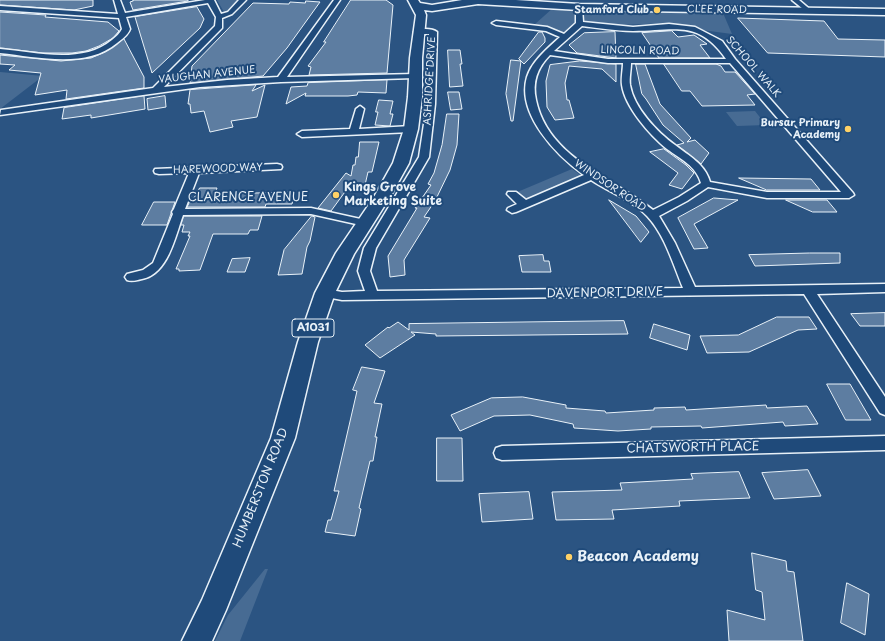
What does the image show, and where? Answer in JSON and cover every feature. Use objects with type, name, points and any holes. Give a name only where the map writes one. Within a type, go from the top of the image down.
[{"type":"main road","name":"CLEE ROAD","points":[[466,0],[579,6],[885,12]]},
{"type":"main road","name":"CLEE ROAD","points":[[417,14],[426,13],[451,2],[477,1]]},
{"type":"main road","name":"HUMBERSTON ROAD","points":[[197,641],[212,610],[282,438],[308,342],[325,293],[345,253],[382,197],[400,163],[411,130],[415,76],[417,14]]},
{"type":"street","points":[[0,51],[73,57],[95,54],[125,32],[126,29],[117,0]]},
{"type":"street","points":[[0,8],[122,16],[210,0],[219,17],[219,26],[155,91]]},
{"type":"street","points":[[219,17],[230,13],[243,0]]},
{"type":"street","points":[[281,79],[337,0]]},
{"type":"street","points":[[795,0],[809,11]]},
{"type":"street","points":[[579,6],[580,24]]},
{"type":"street","name":"ASHRIDGE DRIVE","points":[[372,295],[364,272],[370,248],[424,157],[431,104],[433,32],[417,14]]},
{"type":"street","points":[[496,23],[547,29],[566,37]]},
{"type":"street","name":"WINDSOR ROAD","points":[[580,24],[537,66],[531,78],[530,98],[537,119],[556,145],[592,176],[628,197],[652,215],[671,249],[691,292]]},
{"type":"street","name":"SCHOOL WALK","points":[[580,24],[626,29],[669,26],[695,30],[719,43],[732,61],[849,195],[767,195],[706,184]]},
{"type":"street","name":"LINCOLN ROAD","points":[[549,53],[589,59],[627,62],[732,61]]},
{"type":"street","points":[[627,62],[627,89],[634,104],[666,143],[697,166],[705,176],[706,184],[683,199],[652,215]]},
{"type":"street","name":"VAUGHAN AVENUE","points":[[1,113],[198,86],[281,79],[415,76]]},
{"type":"street","points":[[354,131],[360,109]]},
{"type":"street","points":[[302,134],[411,130]]},
{"type":"street","name":"HAREWOOD WAY","points":[[159,171],[277,167]]},
{"type":"street","points":[[131,277],[147,274],[156,268],[195,170]]},
{"type":"street","points":[[512,210],[592,176]]},
{"type":"street","points":[[512,194],[526,205]]},
{"type":"street","name":"CLARENCE AVENUE","points":[[177,212],[311,211],[365,223]]},
{"type":"street","name":"DAVENPORT DRIVE","points":[[325,293],[342,296],[885,288]]},
{"type":"street","points":[[807,289],[885,409]]},
{"type":"street","name":"CHATSWORTH PLACE","points":[[502,453],[885,443]]},
{"type":"shaded area","points":[[217,0],[240,0],[232,10],[224,12]]},
{"type":"shaded area","points":[[553,8],[723,13],[732,34],[668,23],[596,26],[575,23],[564,34],[551,28],[534,25]]},
{"type":"shaded area","points":[[0,72],[43,76],[0,109]]},
{"type":"shaded area","points":[[755,111],[766,125],[737,126],[726,112]]},
{"type":"shaded area","points":[[572,169],[583,177],[526,202],[515,193]]},
{"type":"shaded area","points":[[265,569],[268,569],[240,641],[215,641],[228,615]]},
{"type":"building","points":[[0,0],[93,0],[93,6],[74,10],[0,5]]},
{"type":"building","points":[[133,0],[188,1],[133,10],[130,2]]},
{"type":"building","points":[[351,0],[386,0],[393,5],[387,73],[309,75],[311,67],[308,66],[326,42],[324,42]]},
{"type":"building","points":[[306,1],[320,2],[287,48],[263,76],[190,83],[192,66],[253,3],[289,4],[290,2],[305,3]]},
{"type":"building","points":[[197,7],[204,19],[200,28],[152,73],[135,17]]},
{"type":"building","points":[[0,12],[46,15],[45,17],[108,22],[119,31],[113,38],[99,46],[86,51],[72,53],[43,53],[0,48]]},
{"type":"building","points":[[738,18],[824,21],[838,39],[885,40],[885,57],[768,53]]},
{"type":"building","points":[[672,31],[678,37],[694,35],[707,44],[700,45],[710,58],[659,58],[642,33]]},
{"type":"building","points":[[539,32],[542,32],[545,42],[524,64],[519,59]]},
{"type":"building","points":[[615,32],[616,58],[577,53],[569,45],[584,33]]},
{"type":"building","points":[[124,39],[144,77],[144,88],[66,99],[67,90],[35,95],[41,73],[9,70],[15,65],[0,64],[0,55],[61,61],[91,58],[105,52]]},
{"type":"building","points":[[448,50],[460,50],[463,86],[450,87]]},
{"type":"building","points":[[511,60],[521,61],[513,121],[511,121],[506,94]]},
{"type":"building","points":[[580,61],[616,64],[616,82],[602,69],[569,66],[565,83],[567,100],[569,100],[574,118],[555,120],[547,107],[546,81],[550,65]]},
{"type":"building","points":[[636,64],[645,64],[660,104],[691,138],[687,142],[695,140],[709,153],[701,164],[677,145],[684,143],[663,125],[642,94]]},
{"type":"building","points":[[664,64],[716,64],[721,66],[725,72],[735,72],[755,94],[747,95],[755,105],[702,106],[690,91],[682,91]]},
{"type":"building","points":[[387,80],[386,93],[358,92],[357,95],[348,96],[305,96],[306,93],[286,104],[291,87],[307,86],[308,83]]},
{"type":"building","points":[[256,85],[252,91],[265,85],[257,117],[231,121],[233,127],[210,132],[204,111],[191,113],[190,104],[188,104],[190,90]]},
{"type":"building","points":[[448,92],[459,92],[462,109],[451,110]]},
{"type":"building","points":[[144,96],[145,109],[91,118],[91,115],[62,119],[64,108]]},
{"type":"building","points":[[165,96],[166,107],[148,110],[147,99]]},
{"type":"building","points":[[379,100],[393,101],[390,114],[393,114],[390,126],[375,125]]},
{"type":"building","points":[[447,114],[459,114],[457,145],[450,170],[435,201],[424,217],[430,218],[404,260],[405,275],[390,277],[388,256],[417,208],[415,208],[431,185],[428,184],[434,173],[442,145]]},
{"type":"building","points":[[360,142],[379,142],[372,172],[368,172],[365,185],[350,185],[331,211],[318,208],[346,173],[351,176],[353,165],[355,165],[356,157],[358,157]]},
{"type":"building","points":[[664,149],[686,165],[694,173],[682,189],[669,185],[678,173],[650,152]]},
{"type":"building","points":[[739,178],[811,179],[820,190],[767,190]]},
{"type":"building","points":[[200,188],[217,188],[215,194],[295,192],[292,204],[266,204],[265,207],[187,207]]},
{"type":"building","points":[[714,198],[738,200],[694,224],[708,248],[694,249],[678,218]]},
{"type":"building","points":[[609,200],[636,216],[649,232],[641,242]]},
{"type":"building","points":[[786,200],[827,200],[837,212],[813,212]]},
{"type":"building","points":[[154,202],[175,202],[167,225],[142,225]]},
{"type":"building","points":[[184,216],[262,216],[258,230],[250,230],[248,234],[213,234],[200,270],[179,271],[179,269],[176,269],[190,236],[188,236],[190,232],[182,232],[184,225],[181,225]]},
{"type":"building","points":[[312,216],[315,217],[302,274],[278,275],[284,250]]},
{"type":"building","points":[[840,253],[840,263],[755,266],[749,255]]},
{"type":"building","points":[[543,255],[544,261],[549,261],[551,272],[522,272],[519,256]]},
{"type":"building","points":[[250,258],[245,272],[227,272],[232,259]]},
{"type":"building","points":[[885,313],[885,326],[860,326],[851,314]]},
{"type":"building","points":[[777,317],[809,317],[817,329],[798,330],[749,352],[707,353],[700,336],[738,335]]},
{"type":"building","points":[[624,321],[628,334],[436,336],[436,334],[411,332],[415,335],[380,358],[365,345],[388,327],[389,328],[398,322],[409,330],[409,324]]},
{"type":"building","points":[[654,324],[690,335],[687,350],[650,338]]},
{"type":"building","points":[[362,367],[385,371],[374,403],[382,404],[375,437],[377,437],[373,461],[370,461],[359,508],[361,509],[355,536],[325,532],[328,520],[331,520],[339,491],[334,491],[357,391],[353,390]]},
{"type":"building","points":[[827,384],[850,384],[871,420],[846,420]]},
{"type":"building","points":[[523,397],[566,405],[566,408],[605,411],[606,413],[654,410],[654,408],[685,407],[686,410],[766,405],[767,408],[807,406],[818,424],[785,426],[783,422],[702,428],[701,426],[651,427],[651,429],[618,431],[574,428],[573,424],[530,415],[494,416],[460,431],[451,415],[491,398]]},
{"type":"building","points":[[437,438],[462,438],[463,481],[437,481]]},
{"type":"building","points":[[808,470],[821,496],[774,499],[762,473]]},
{"type":"building","points":[[739,472],[750,498],[679,501],[680,506],[612,510],[614,519],[556,520],[552,492],[622,490],[620,483],[693,479],[691,474]]},
{"type":"building","points":[[529,492],[533,519],[482,522],[479,494]]},
{"type":"building","points":[[752,553],[786,561],[787,571],[794,572],[803,641],[729,641],[727,610],[765,620],[762,592],[756,590]]},
{"type":"building","points":[[847,583],[869,594],[865,635],[841,623]]},
{"type":"place","name":"Stamford Club","points":[[657,10]]},
{"type":"place","name":"Bursar Primary Academy","points":[[848,129]]},
{"type":"place","name":"Kings Grove Marketing Suite","points":[[336,195]]},
{"type":"place","name":"Beacon Academy","points":[[569,557]]}]
